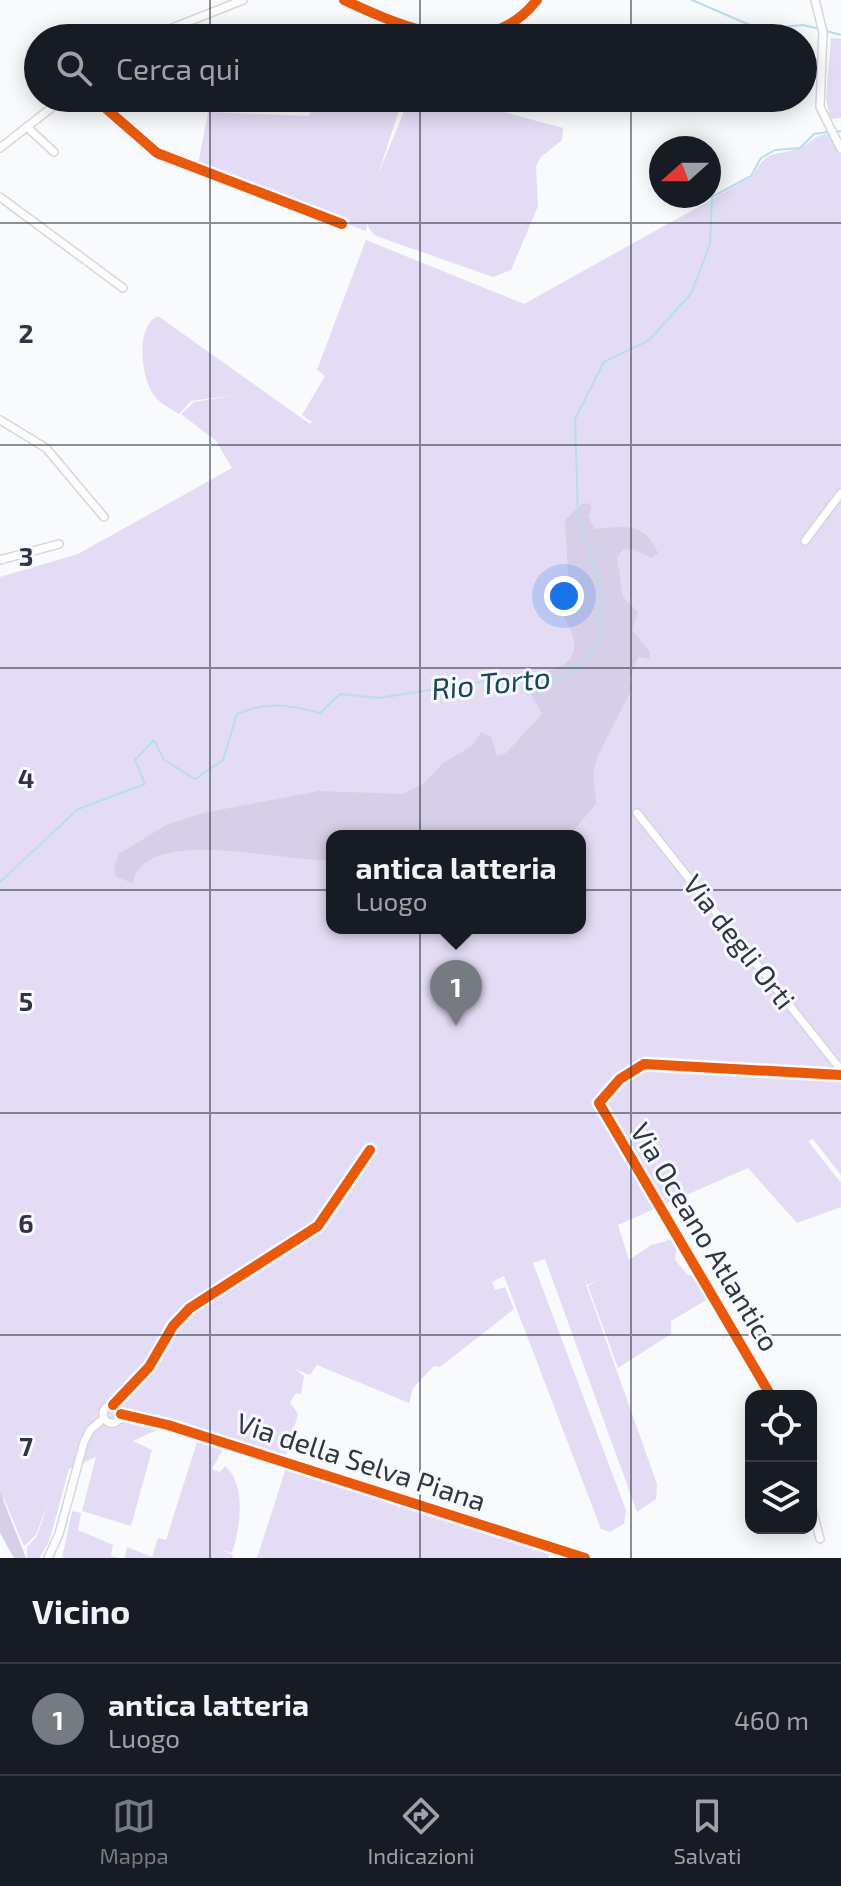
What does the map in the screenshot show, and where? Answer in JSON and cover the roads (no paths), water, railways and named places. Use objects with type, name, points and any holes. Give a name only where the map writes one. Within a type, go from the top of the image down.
[{"type":"street","points":[[182,24],[243,0]]},
{"type":"street","points":[[344,0],[402,24]]},
{"type":"street","points":[[815,0],[823,35],[820,102],[828,127],[841,149]]},
{"type":"street","points":[[509,24],[536,1]]},
{"type":"street","points":[[0,148],[46,112]]},
{"type":"street","points":[[110,112],[154,151],[342,224]]},
{"type":"street","points":[[27,127],[54,152]]},
{"type":"street","points":[[0,197],[123,288]]},
{"type":"street","points":[[0,420],[46,448],[104,517]]},
{"type":"street","points":[[805,541],[841,493]]},
{"type":"street","points":[[0,560],[59,544]]},
{"type":"street","name":"Via degli Orti","points":[[637,813],[841,1073]]},
{"type":"street","name":"Via Oceano Atlantico","points":[[768,1390],[599,1101],[624,1075],[644,1064],[841,1073]]},
{"type":"street","points":[[48,1558],[59,1534],[84,1442],[90,1430],[103,1419],[103,1410],[113,1405],[149,1367],[176,1323],[190,1308],[321,1223],[370,1150]]},
{"type":"street","points":[[103,1419],[114,1423],[121,1414],[113,1405]]},
{"type":"street","name":"Via della Selva Piana","points":[[121,1414],[168,1425],[585,1558]]},
{"type":"street","points":[[817,1528],[820,1539]]},
{"type":"waterway","points":[[692,0],[747,24]]},
{"type":"waterway","points":[[826,31],[841,35]]},
{"type":"waterway","name":"Rio Torto","points":[[834,132],[841,131]]},
{"type":"waterway","name":"Rio Torto","points":[[0,882],[78,809],[145,784],[135,760],[154,740],[164,760],[195,779],[223,760],[237,714],[258,707],[278,706],[320,713],[340,694],[379,698],[504,678],[541,680],[568,676],[601,642],[600,587],[578,515],[575,419],[604,362],[649,340],[691,294],[710,244],[712,197],[751,176],[761,158],[775,150],[800,148],[814,134],[828,132]]},
{"type":"place","name":"antica latteria","points":[[456,1026]]}]
